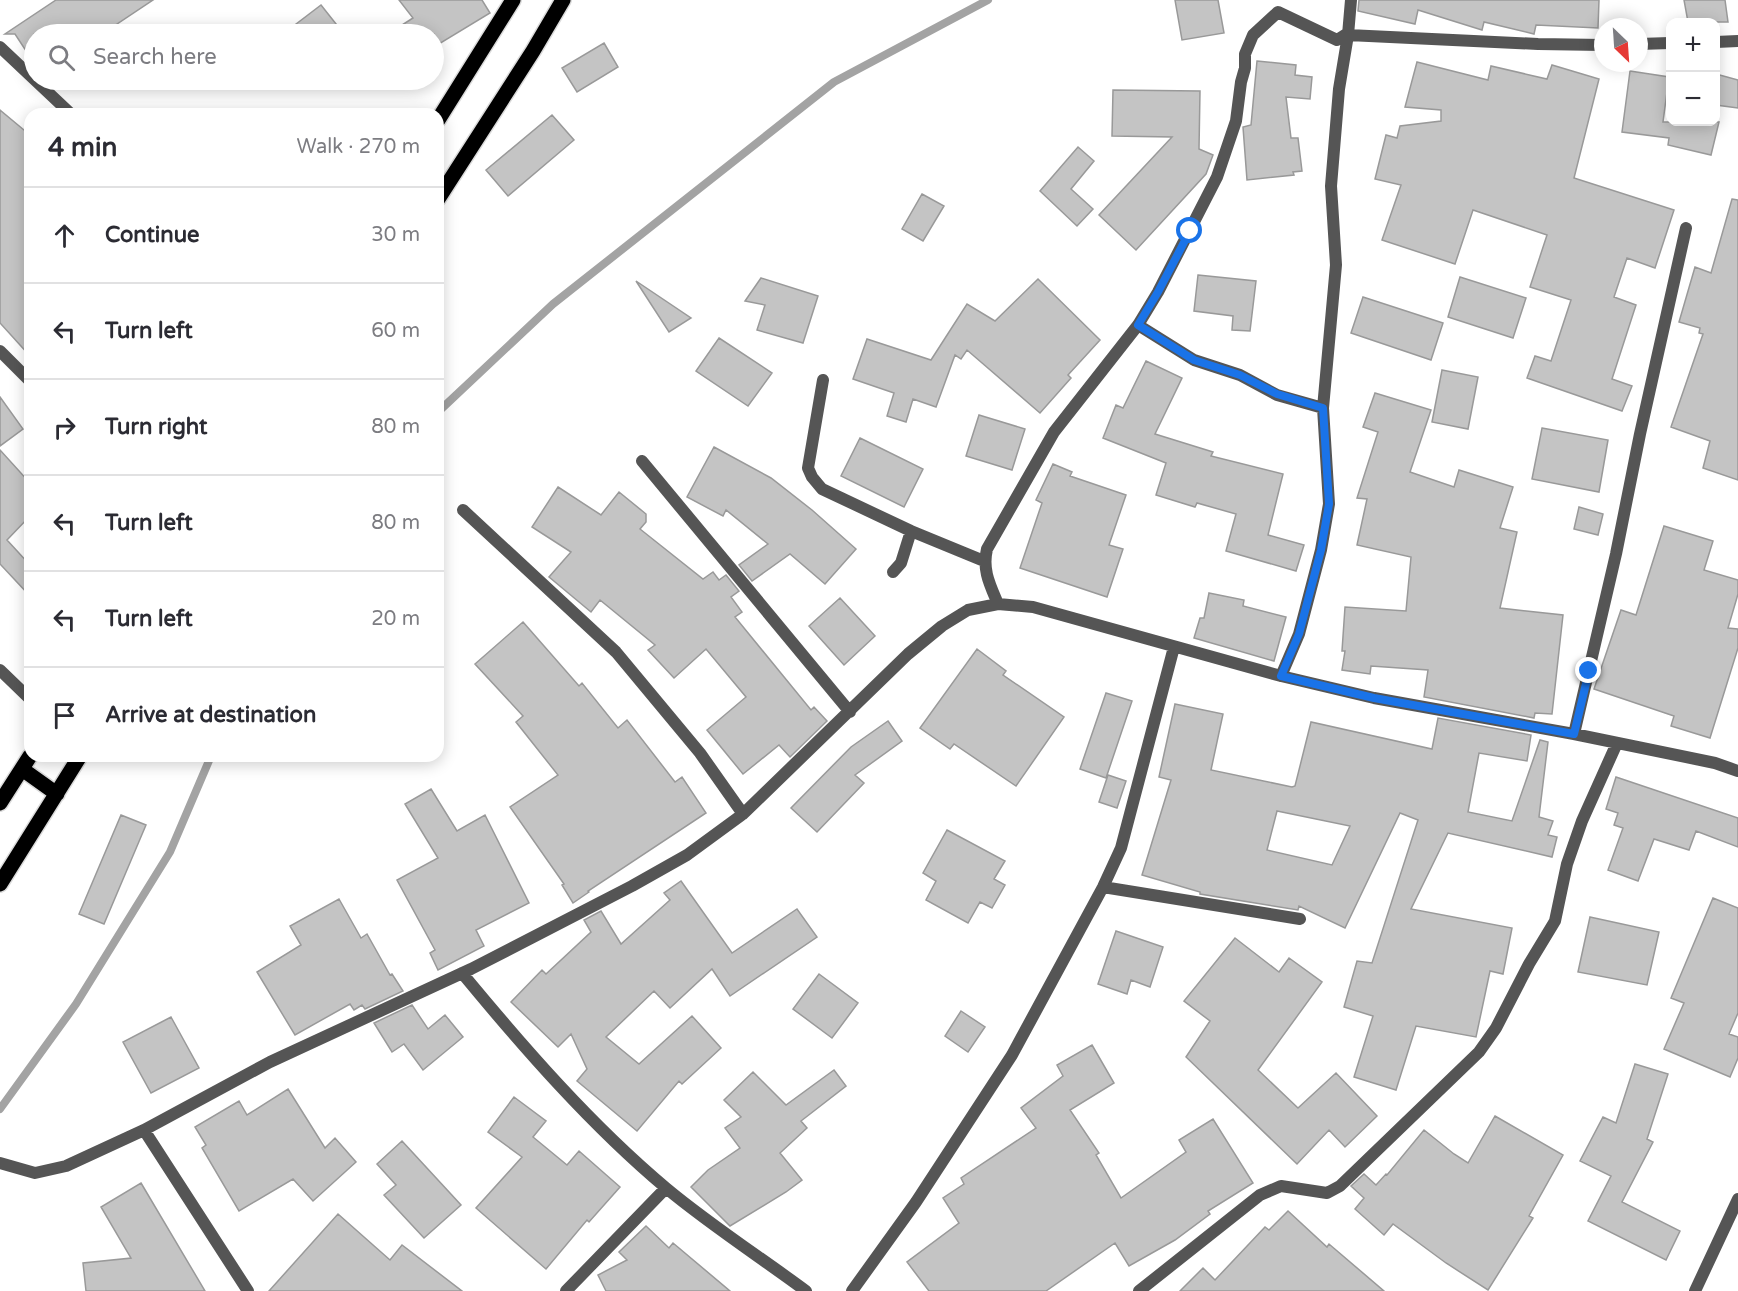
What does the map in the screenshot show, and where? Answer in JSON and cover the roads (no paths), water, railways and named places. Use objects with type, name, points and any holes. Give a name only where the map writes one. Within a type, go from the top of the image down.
[{"type":"main road","points":[[444,110],[513,0]]},
{"type":"main road","points":[[444,190],[563,0]]},
{"type":"main road","points":[[0,803],[26,762],[57,794]]},
{"type":"main road","points":[[0,884],[76,762]]},
{"type":"street","points":[[1281,676],[1299,634],[1321,550],[1329,504],[1323,408],[1336,265],[1331,186],[1338,89],[1348,34],[1351,0]]},
{"type":"street","points":[[998,604],[987,578],[984,561],[987,549],[1054,432],[1138,325],[1158,292],[1217,177],[1236,121],[1245,68],[1245,54],[1253,35],[1278,12],[1337,40],[1348,34],[1594,45]]},
{"type":"street","points":[[1720,42],[1738,41]]},
{"type":"street","points":[[1648,44],[1666,43]]},
{"type":"street","points":[[0,47],[24,70]]},
{"type":"street","points":[[46,90],[65,108]]},
{"type":"street","points":[[1574,734],[1616,554],[1686,228]]},
{"type":"street","points":[[1138,325],[1194,360],[1240,375],[1277,394],[1323,408]]},
{"type":"street","points":[[0,351],[24,375]]},
{"type":"street","points":[[823,380],[808,468],[822,489],[911,531],[984,561]]},
{"type":"street","points":[[642,461],[850,712]]},
{"type":"street","points":[[462,510],[616,652],[700,753],[743,814]]},
{"type":"street","points":[[893,572],[901,563],[911,531]]},
{"type":"street","points":[[0,1163],[35,1173],[66,1166],[144,1130],[270,1062],[462,973],[632,886],[687,855],[743,814],[908,654],[942,626],[968,610],[998,604],[1033,607],[1281,676],[1374,698],[1574,734],[1715,763],[1738,771]]},
{"type":"street","points":[[852,1291],[916,1202],[1012,1054],[1103,887],[1126,828],[1174,647]]},
{"type":"street","points":[[0,670],[24,693]]},
{"type":"street","points":[[1139,1291],[1260,1195],[1281,1186],[1327,1193],[1340,1186],[1479,1052],[1496,1028],[1528,964],[1556,921],[1567,864],[1582,821],[1617,743]]},
{"type":"street","points":[[1103,887],[1300,919]]},
{"type":"street","points":[[462,973],[523,1045],[607,1133],[666,1188],[806,1291]]},
{"type":"street","points":[[144,1130],[248,1291]]},
{"type":"street","points":[[566,1291],[666,1188]]},
{"type":"street","points":[[1695,1291],[1738,1198]]},
{"type":"waterway","points":[[444,406],[553,304],[834,82],[988,0]]},
{"type":"waterway","points":[[0,1109],[76,1004],[170,852],[208,762]]}]
